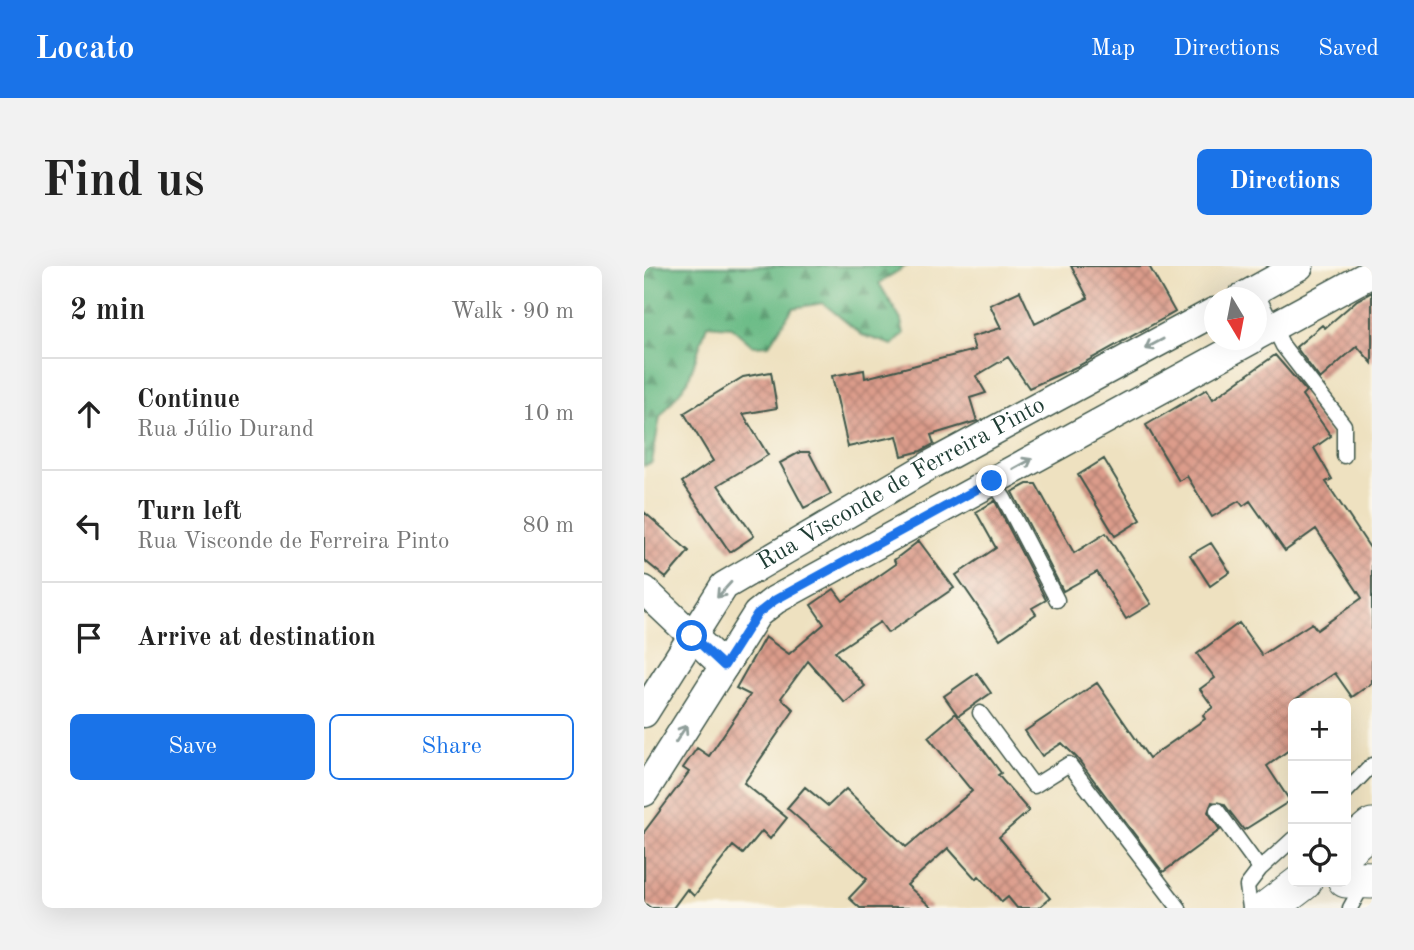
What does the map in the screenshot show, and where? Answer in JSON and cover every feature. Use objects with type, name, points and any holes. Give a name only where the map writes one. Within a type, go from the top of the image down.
[{"type":"street","points":[[1261,287],[1299,266]]},
{"type":"street","name":"Rua Visconde de Ferreira Pinto","points":[[1267,330],[1372,273]]},
{"type":"street","name":"Rua Visconde de Ferreira Pinto","points":[[644,713],[724,586],[932,464],[1204,317]]},
{"type":"street","name":"Rua Visconde de Ferreira Pinto","points":[[644,792],[757,614],[775,600],[1231,350]]},
{"type":"street","points":[[932,464],[952,503]]},
{"type":"street","points":[[644,590],[724,666]]},
{"type":"street","points":[[1351,845],[1372,827]]},
{"type":"street","points":[[1269,908],[1296,887]]},
{"type":"lane","points":[[1267,338],[1283,346],[1344,425],[1344,456]]},
{"type":"lane","points":[[992,481],[1004,498],[1057,600]]},
{"type":"lane","points":[[980,713],[1034,786],[1069,764],[1179,908]]},
{"type":"lane","points":[[1351,787],[1372,765]]},
{"type":"lane","points":[[1217,810],[1260,869]]},
{"type":"lane","points":[[1250,908],[1248,886],[1260,869],[1288,844]]},
{"type":"green space","points":[[644,266],[906,266],[879,283],[901,320],[904,334],[893,345],[862,335],[823,303],[793,308],[769,345],[753,346],[731,327],[707,325],[688,381],[660,417],[652,462],[644,466]]},
{"type":"building","points":[[1071,266],[1149,266],[1175,312],[1078,366],[1029,388],[1008,357],[976,376],[986,393],[970,398],[977,421],[931,435],[934,444],[921,451],[902,456],[897,436],[848,447],[832,376],[864,370],[865,378],[975,350],[971,337],[1001,328],[990,305],[1020,291],[1035,324],[1088,298]]},
{"type":"building","points":[[1372,292],[1372,363],[1357,346],[1320,379],[1296,347],[1322,325],[1325,328],[1357,300]]},
{"type":"building","points":[[1275,355],[1306,391],[1302,395],[1331,436],[1314,448],[1332,479],[1326,482],[1372,551],[1372,683],[1352,697],[1335,673],[1298,698],[1288,698],[1288,751],[1267,766],[1288,798],[1288,802],[1244,830],[1224,804],[1212,802],[1208,812],[1220,830],[1163,872],[1077,758],[1062,743],[1042,756],[1025,731],[1097,683],[1149,758],[1205,719],[1203,715],[1213,707],[1200,689],[1215,678],[1197,654],[1239,623],[1262,655],[1312,623],[1317,630],[1362,598],[1316,529],[1285,551],[1250,501],[1243,506],[1239,501],[1212,517],[1187,476],[1179,481],[1146,425],[1207,389],[1213,399]]},
{"type":"building","points":[[771,372],[777,408],[743,414],[768,455],[718,485],[754,536],[730,552],[682,482],[713,461],[684,413],[743,377]]},
{"type":"building","points":[[800,452],[809,452],[831,494],[804,508],[780,463]]},
{"type":"building","points":[[1104,459],[1141,520],[1115,536],[1078,475]]},
{"type":"building","points":[[1027,484],[1036,484],[1074,553],[1106,533],[1151,604],[1126,619],[1097,572],[1063,591],[1012,492]]},
{"type":"building","points":[[995,501],[1046,600],[1032,608],[1036,614],[1000,639],[956,575],[996,548],[976,512]]},
{"type":"building","points":[[644,512],[689,551],[666,578],[644,560]]},
{"type":"building","points":[[919,541],[954,588],[888,633],[880,622],[835,652],[865,686],[845,703],[808,661],[781,698],[794,710],[744,783],[787,818],[770,839],[762,831],[743,854],[733,846],[694,896],[687,889],[673,908],[651,908],[644,903],[644,832],[689,772],[683,768],[697,748],[709,756],[750,695],[736,688],[765,637],[789,654],[824,624],[811,605],[834,589],[843,601],[896,564],[894,560]]},
{"type":"building","points":[[1211,543],[1230,572],[1210,586],[1190,555]]},
{"type":"building","points":[[977,673],[991,693],[958,716],[944,696]]},
{"type":"building","points":[[956,713],[1001,773],[998,775],[1029,811],[999,837],[1050,898],[1038,908],[1017,908],[1008,897],[1002,902],[979,876],[976,879],[948,848],[907,885],[932,908],[860,908],[849,898],[867,879],[787,808],[805,787],[828,806],[846,789],[906,847],[972,791],[928,737]]},
{"type":"route","points":[[692,636],[724,666],[757,614],[775,600],[992,481]]}]
